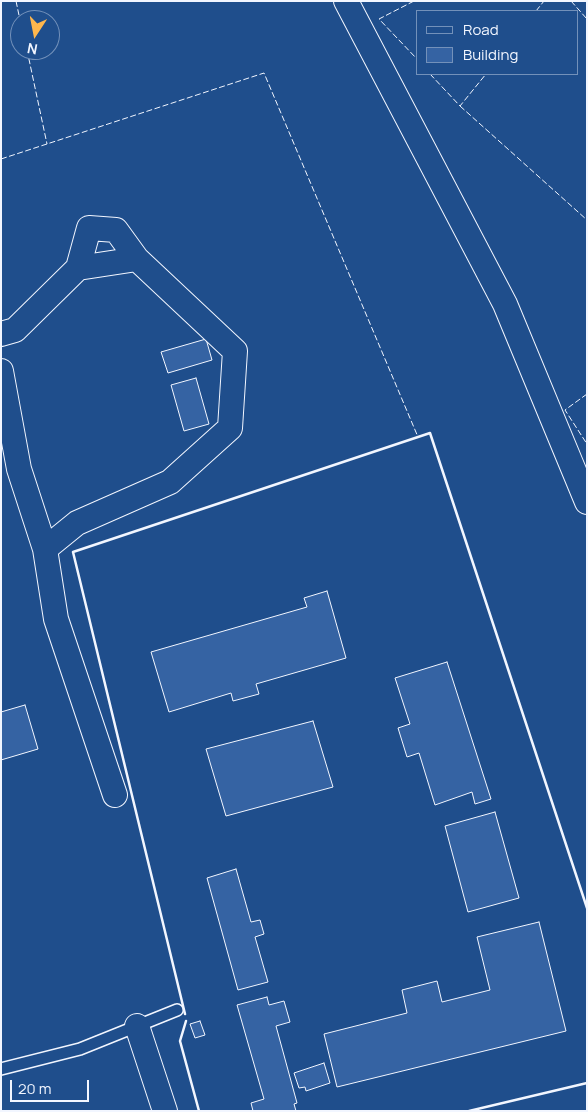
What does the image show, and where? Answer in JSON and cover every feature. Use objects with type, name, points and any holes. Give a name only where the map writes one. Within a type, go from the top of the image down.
[{"type":"street","points":[[346,1],[505,304],[587,502]]},
{"type":"street","points":[[1,334],[15,330],[78,268],[89,228],[116,230],[138,259],[235,351],[230,428],[170,482],[77,523],[45,549]]},
{"type":"street","points":[[78,268],[138,259]]},
{"type":"street","points":[[1,371],[19,469],[45,549],[56,619],[115,795]]},
{"type":"street","points":[[137,1026],[164,1111]]},
{"type":"lane","points":[[1,1069],[80,1049],[177,1010]]},
{"type":"building","points":[[206,339],[212,360],[168,373],[161,352]]},
{"type":"building","points":[[196,378],[209,424],[184,431],[171,385]]},
{"type":"building","points":[[327,591],[346,658],[256,684],[259,694],[233,701],[231,693],[169,712],[151,652],[307,607],[304,598]]},
{"type":"building","points":[[447,662],[491,799],[475,804],[472,792],[435,805],[419,753],[407,757],[398,728],[410,724],[395,678]]},
{"type":"building","points":[[25,705],[38,749],[1,760],[1,712]]},
{"type":"building","points":[[313,721],[333,787],[226,816],[206,749]]},
{"type":"building","points":[[495,812],[519,898],[468,912],[445,826]]},
{"type":"building","points":[[236,869],[251,922],[260,920],[264,934],[255,937],[268,982],[238,990],[207,878]]},
{"type":"building","points":[[539,922],[566,1031],[337,1087],[324,1034],[407,1013],[402,990],[437,981],[442,1002],[490,990],[477,937]]},
{"type":"building","points":[[267,997],[269,1005],[284,1001],[290,1022],[276,1026],[297,1103],[294,1104],[296,1111],[253,1111],[251,1103],[264,1099],[237,1005]]},
{"type":"building","points":[[200,1021],[205,1035],[195,1038],[190,1024]]},
{"type":"building","points":[[324,1063],[330,1083],[306,1091],[305,1087],[299,1088],[294,1073]]},
{"type":"fence","points":[[16,1],[18,10]]},
{"type":"fence","points":[[414,1],[379,19],[416,58]]},
{"type":"fence","points":[[537,10],[544,1]]},
{"type":"fence","points":[[571,1],[587,19]]},
{"type":"fence","points":[[29,60],[47,144]]},
{"type":"fence","points":[[1,159],[264,73],[418,437]]},
{"type":"fence","points":[[431,75],[460,106],[485,75]]},
{"type":"fence","points":[[460,106],[587,220]]},
{"type":"fence","points":[[587,394],[565,410],[587,444]]},
{"type":"wall","points":[[185,1014],[73,552],[430,433],[587,908]]},
{"type":"wall","points":[[186,1021],[180,1041],[199,1111]]},
{"type":"wall","points":[[469,1111],[587,1083]]}]
